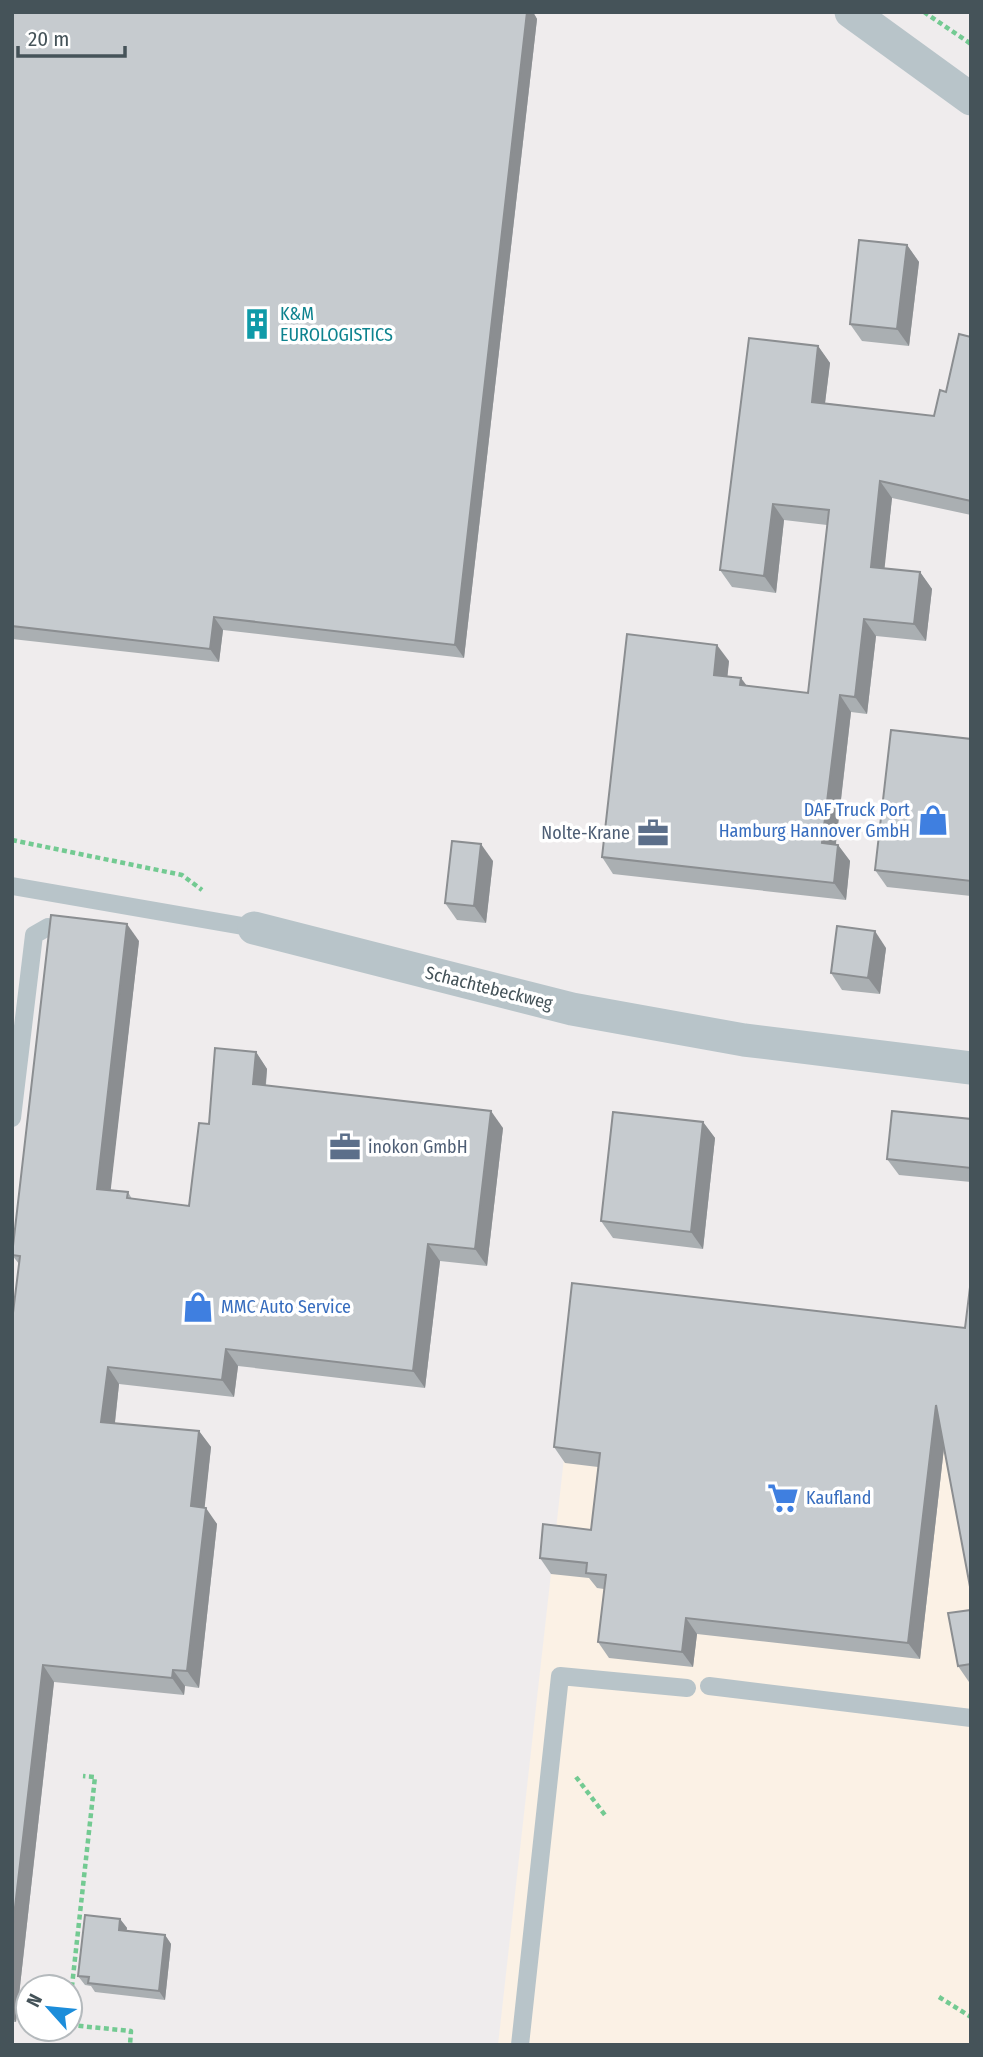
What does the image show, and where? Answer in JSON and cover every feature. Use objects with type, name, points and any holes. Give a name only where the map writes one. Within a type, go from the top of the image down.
[{"type":"street","points":[[850,12],[971,99]]},
{"type":"street","name":"Schachtebeckweg","points":[[254,928],[572,1009],[744,1041],[971,1068]]},
{"type":"lane","name":"Schachtebeckweg","points":[[12,886],[254,928]]},
{"type":"lane","points":[[12,1118],[34,935],[48,927]]},
{"type":"lane","points":[[520,2045],[560,1676],[700,1688],[971,1718]]},
{"type":"path","points":[[924,12],[971,44]]},
{"type":"path","points":[[12,840],[182,875],[254,928]]},
{"type":"path","points":[[73,1973],[95,1777],[83,1776]]},
{"type":"path","points":[[939,1997],[971,2017]]},
{"type":"path","points":[[84,2026],[131,2031],[130,2045]]},
{"type":"shaded area","points":[[582,1298],[971,1343],[971,2045],[498,2045]]},
{"type":"building","name":"K&M EUROLOGISTICS","points":[[12,12],[527,12],[455,645],[214,617],[210,649],[12,626]]},
{"type":"building","points":[[859,240],[907,245],[897,329],[850,324]]},
{"type":"building","points":[[959,334],[971,337],[971,501],[880,481],[871,567],[920,572],[914,624],[864,619],[855,697],[840,695],[822,843],[838,845],[834,883],[602,857],[627,634],[717,645],[714,675],[741,678],[740,685],[808,693],[829,510],[773,504],[764,576],[720,570],[749,338],[818,346],[812,402],[934,416],[940,390],[946,392]]},
{"type":"building","name":"DAF Truck Port Hamburg Hannover GmbH","points":[[891,730],[971,739],[971,881],[875,870]]},
{"type":"building","points":[[452,841],[481,844],[474,906],[445,903]]},
{"type":"building","points":[[51,915],[127,924],[97,1189],[128,1192],[127,1198],[189,1206],[199,1123],[209,1124],[215,1048],[256,1052],[253,1084],[491,1111],[475,1249],[428,1244],[413,1371],[226,1349],[222,1380],[108,1367],[101,1422],[199,1431],[191,1506],[206,1508],[187,1671],[173,1670],[172,1678],[43,1665],[12,1933],[12,1321],[20,1256],[12,1255]]},
{"type":"building","points":[[837,926],[875,931],[868,978],[831,973]]},
{"type":"building","points":[[892,1111],[971,1119],[971,1168],[887,1159]]},
{"type":"building","points":[[613,1112],[703,1122],[691,1232],[601,1221]]},
{"type":"building","name":"Kaufland","points":[[971,1279],[971,1592],[936,1405],[908,1643],[686,1618],[682,1652],[598,1642],[606,1575],[586,1573],[587,1563],[540,1558],[543,1524],[591,1530],[600,1453],[554,1447],[572,1283],[965,1328]]},
{"type":"building","points":[[971,1610],[971,1664],[958,1666],[948,1613]]},
{"type":"building","points":[[85,1915],[120,1919],[119,1930],[165,1935],[159,1991],[88,1983],[89,1977],[78,1973]]},
{"type":"place","name":"K&M EUROLOGISTICS","points":[[257,324]]},
{"type":"place","name":"DAF Truck Port Hamburg Hannover GmbH","points":[[933,820]]},
{"type":"place","name":"Nolte-Krane","points":[[653,833]]},
{"type":"place","name":"inokon GmbH","points":[[345,1147]]},
{"type":"place","name":"MMC Auto Service","points":[[198,1307]]},
{"type":"place","name":"Kaufland","points":[[783,1498]]}]
